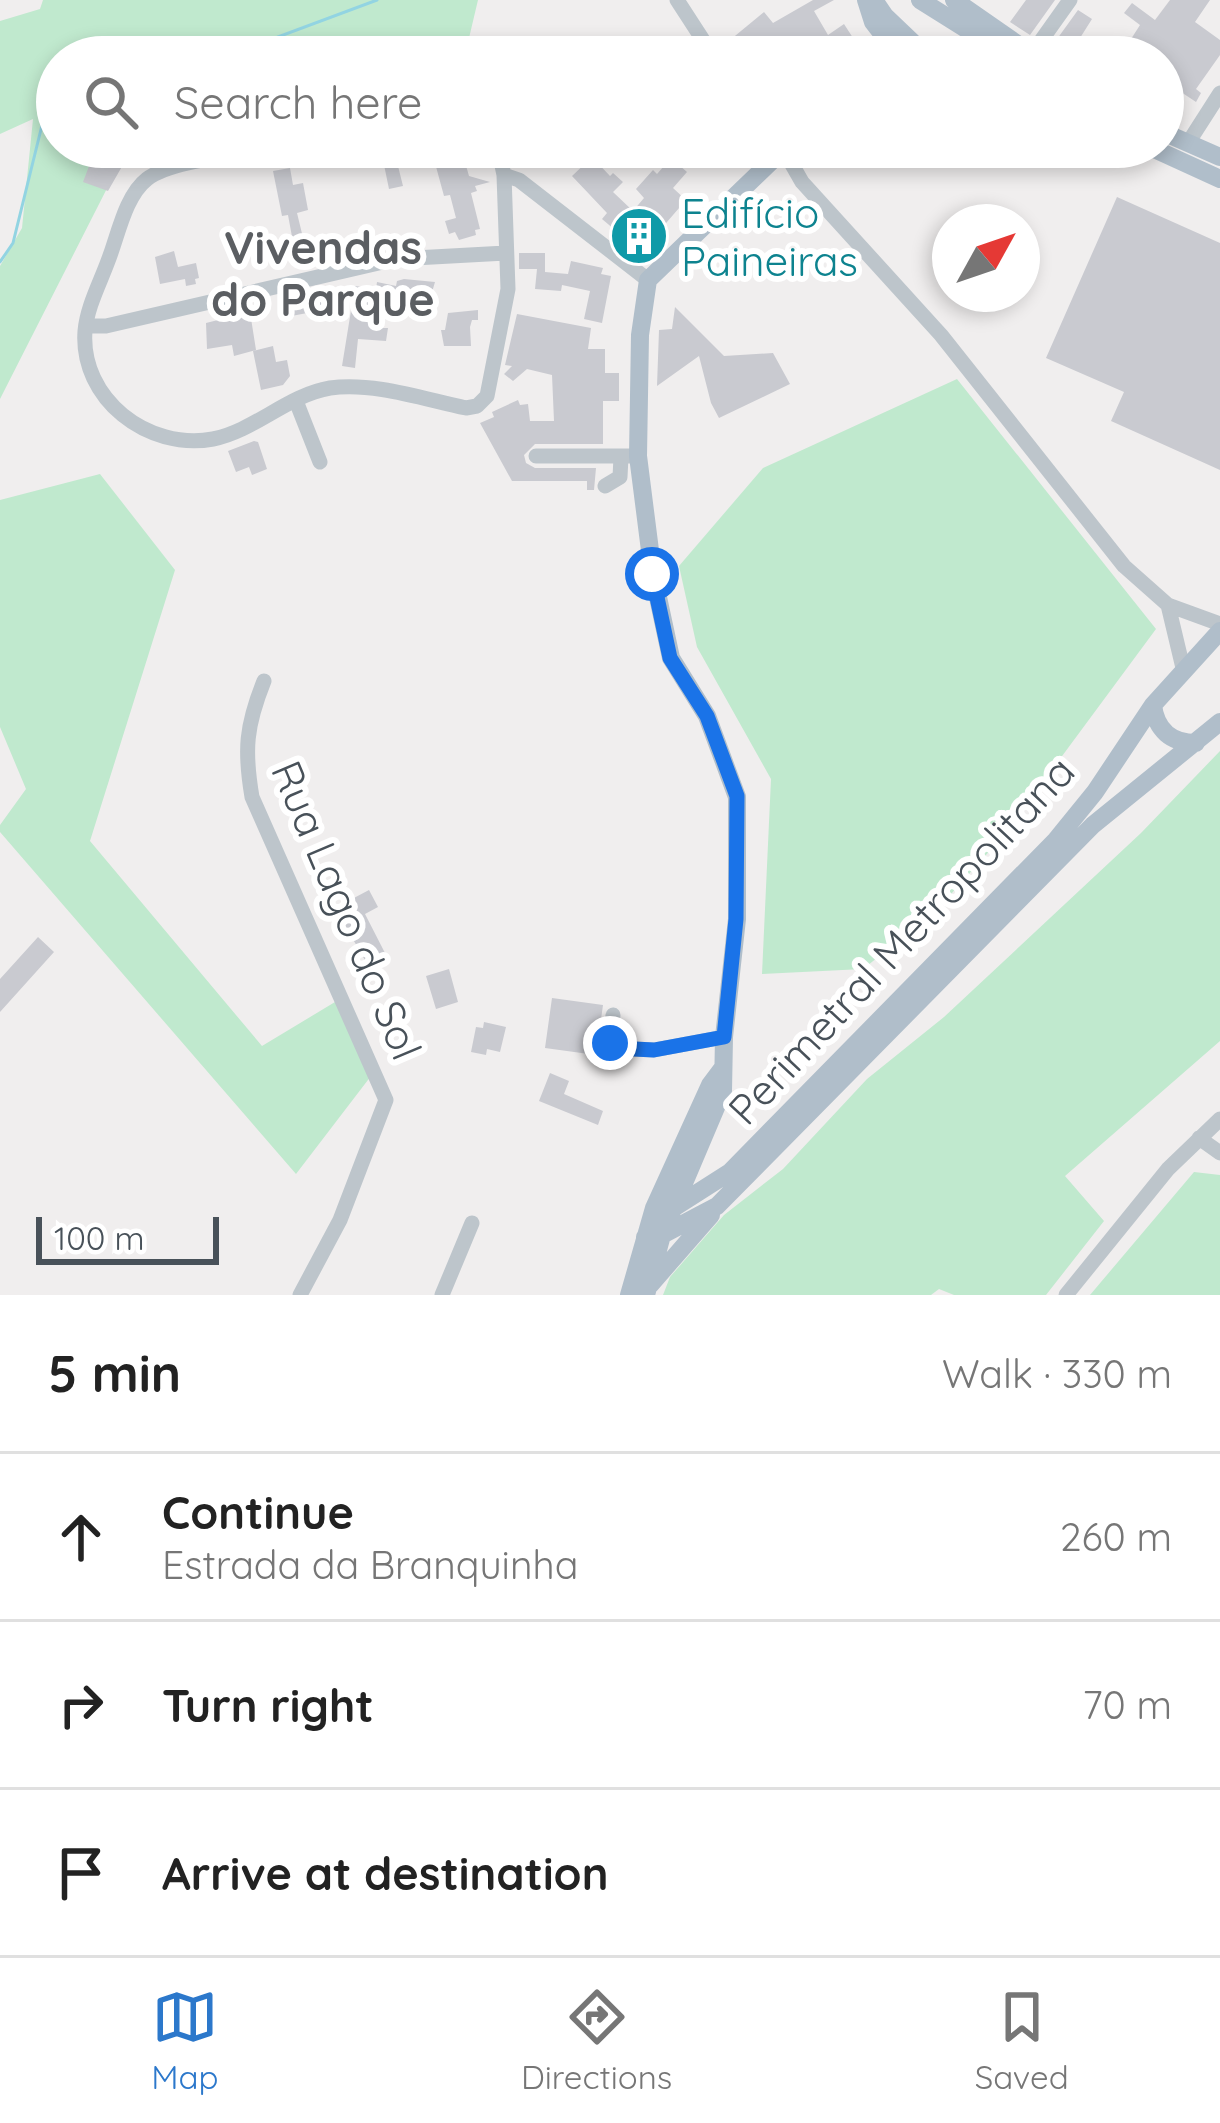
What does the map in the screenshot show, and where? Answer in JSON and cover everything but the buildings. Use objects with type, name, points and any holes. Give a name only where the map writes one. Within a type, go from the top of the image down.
[{"type":"main road","points":[[870,0],[905,36]]},
{"type":"main road","points":[[870,0],[873,22],[884,36]]},
{"type":"main road","points":[[898,36],[907,10],[920,0],[977,36]]},
{"type":"main road","points":[[954,1],[1006,36]]},
{"type":"main road","points":[[1184,152],[1220,157]]},
{"type":"main road","points":[[1184,153],[1220,179]]},
{"type":"main road","points":[[1184,153],[1220,191]]},
{"type":"main road","points":[[663,1209],[703,1143],[723,1091],[736,919],[737,796],[707,716],[670,658],[652,574],[630,456],[640,335],[648,280],[763,168]]},
{"type":"main road","name":"Perimetral Metropolitana","points":[[663,1209],[730,1172],[1056,840],[1095,792],[1153,705],[1220,627]]},
{"type":"main road","points":[[1153,705],[1163,732],[1182,743],[1196,743]]},
{"type":"main road","name":"Perimetral Metropolitana","points":[[653,1236],[717,1206],[1093,825],[1220,722]]},
{"type":"main road","points":[[640,1293],[653,1236],[710,1085],[722,1069]]},
{"type":"main road","points":[[703,1143],[710,1164],[730,1172]]},
{"type":"main road","points":[[640,1293],[717,1206]]},
{"type":"street","points":[[677,0],[700,36]]},
{"type":"street","points":[[1046,36],[1070,0]]},
{"type":"street","points":[[1184,150],[1220,93]]},
{"type":"street","points":[[174,168],[145,180],[132,198],[86,326],[86,352],[106,399],[124,418],[150,433],[190,441],[218,438],[317,391],[364,388],[466,408],[477,406],[487,396],[508,289],[502,168]]},
{"type":"street","points":[[795,168],[802,182],[941,335],[1124,566],[1168,605],[1220,627]]},
{"type":"street","points":[[504,175],[519,180],[648,280]]},
{"type":"street","points":[[86,326],[106,326],[396,259],[506,254]]},
{"type":"street","points":[[296,400],[320,462]]},
{"type":"street","points":[[536,456],[630,456],[620,478],[605,486]]},
{"type":"street","points":[[1168,605],[1183,668]]},
{"type":"street","name":"Rua Lago do Sol","points":[[264,681],[249,720],[245,757],[252,797],[386,1100],[340,1220],[300,1295]]},
{"type":"street","points":[[613,1015],[610,1043],[614,1048],[654,1050],[724,1037]]},
{"type":"street","points":[[1066,1295],[1168,1169],[1220,1119]]},
{"type":"street","points":[[1199,1138],[1220,1153]]},
{"type":"street","points":[[442,1295],[472,1223]]},
{"type":"green space","points":[[43,0],[478,0],[469,36],[36,36],[36,168],[117,168],[0,399],[0,266],[22,228],[33,119],[0,134],[0,21],[40,9]]},
{"type":"green space","points":[[957,379],[1156,629],[1003,836],[934,913],[863,969],[762,974],[771,779],[697,647],[679,566],[763,468]]},
{"type":"green space","points":[[100,474],[175,570],[90,841],[262,1046],[340,999],[371,1076],[296,1174],[0,832],[0,825],[26,789],[0,727],[0,500]]},
{"type":"green space","points":[[1220,751],[1220,1041],[1065,1176],[1104,1221],[1046,1295],[954,1295],[939,1289],[931,1295],[663,1295],[670,1277],[724,1215],[783,1169],[867,1079],[944,1017],[1141,833]]},
{"type":"green space","points":[[1194,1172],[1220,1175],[1220,1295],[1090,1295]]},
{"type":"waterway","points":[[280,36],[377,0]]},
{"type":"waterway","points":[[0,262],[13,243],[36,150]]},
{"type":"place","name":"Edifício Paineiras","points":[[639,236]]},
{"type":"district","name":"Vivendas do Parque","points":[[323,273]]},
{"type":"route","points":[[610,1043],[630,1051],[654,1050],[724,1037],[736,919],[737,796],[707,716],[670,658],[652,574]]}]
